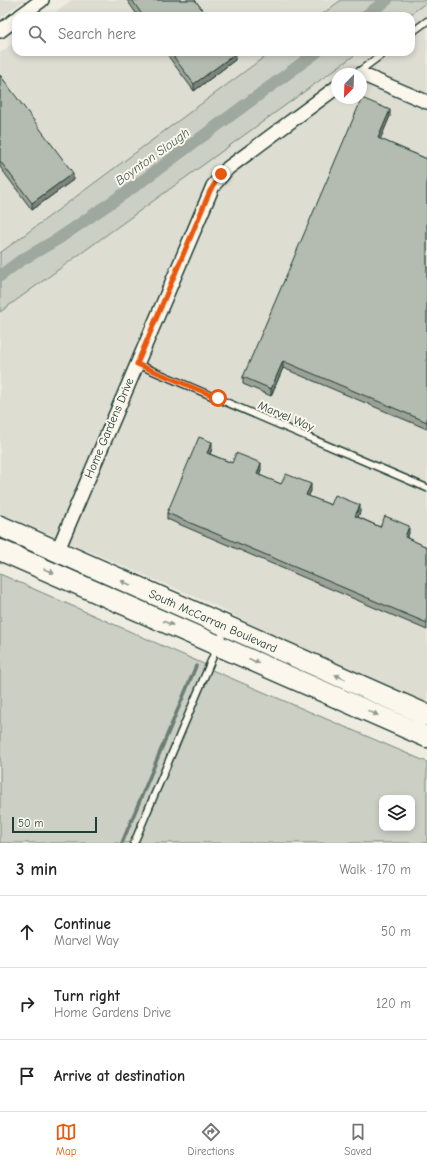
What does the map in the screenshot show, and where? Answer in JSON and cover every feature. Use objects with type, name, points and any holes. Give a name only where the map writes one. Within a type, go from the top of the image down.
[{"type":"main road","name":"South McCarran Boulevard","points":[[0,526],[227,625],[427,715]]},
{"type":"main road","points":[[0,540],[31,553],[45,554],[57,552]]},
{"type":"main road","name":"South McCarran Boulevard","points":[[0,550],[427,737]]},
{"type":"street","points":[[26,12],[42,0]]},
{"type":"street","points":[[0,31],[12,22]]},
{"type":"street","points":[[367,78],[427,102]]},
{"type":"street","name":"Home Gardens Drive","points":[[57,552],[216,180],[228,168],[331,91]]},
{"type":"lane","points":[[415,30],[427,21]]},
{"type":"lane","points":[[365,68],[380,56]]},
{"type":"lane","name":"Marvel Way","points":[[137,364],[427,488]]},
{"type":"lane","points":[[134,843],[227,625]]},
{"type":"shaded area","points":[[0,0],[25,0],[0,18]]},
{"type":"shaded area","points":[[72,0],[341,0],[325,12],[56,12]]},
{"type":"shaded area","points":[[341,0],[427,0],[427,2],[413,12],[325,12]]},
{"type":"shaded area","points":[[427,0],[427,704],[288,643],[214,605],[0,513],[0,303],[337,56],[415,56],[415,12],[400,12]]},
{"type":"shaded area","points":[[12,44],[12,56],[266,56],[0,253],[0,53]]},
{"type":"shaded area","points":[[266,56],[353,56],[337,68],[331,68],[331,72],[0,312],[0,253]]},
{"type":"shaded area","points":[[0,574],[206,665],[205,667],[427,762],[427,843],[0,843]]},
{"type":"building","points":[[132,0],[195,0],[204,12],[140,12]]},
{"type":"building","points":[[173,56],[232,56],[194,84]]},
{"type":"building","points":[[0,75],[73,173],[32,203],[0,161]]},
{"type":"building","points":[[367,100],[390,110],[378,138],[427,159],[427,422],[283,361],[271,389],[243,377],[359,104],[367,104]]},
{"type":"building","points":[[199,437],[212,442],[207,453],[232,463],[236,453],[261,463],[257,474],[281,484],[286,474],[311,484],[306,495],[331,505],[335,495],[360,505],[355,516],[380,527],[385,516],[409,526],[405,537],[427,547],[427,623],[167,513]]},
{"type":"waterway","name":"Boynton Slough","points":[[370,12],[387,0]]},
{"type":"waterway","name":"Boynton Slough","points":[[0,276],[20,261],[58,239],[138,184],[312,56]]},
{"type":"waterway","points":[[122,843],[196,666]]},
{"type":"route","points":[[218,398],[137,364],[210,191],[221,174]]}]
